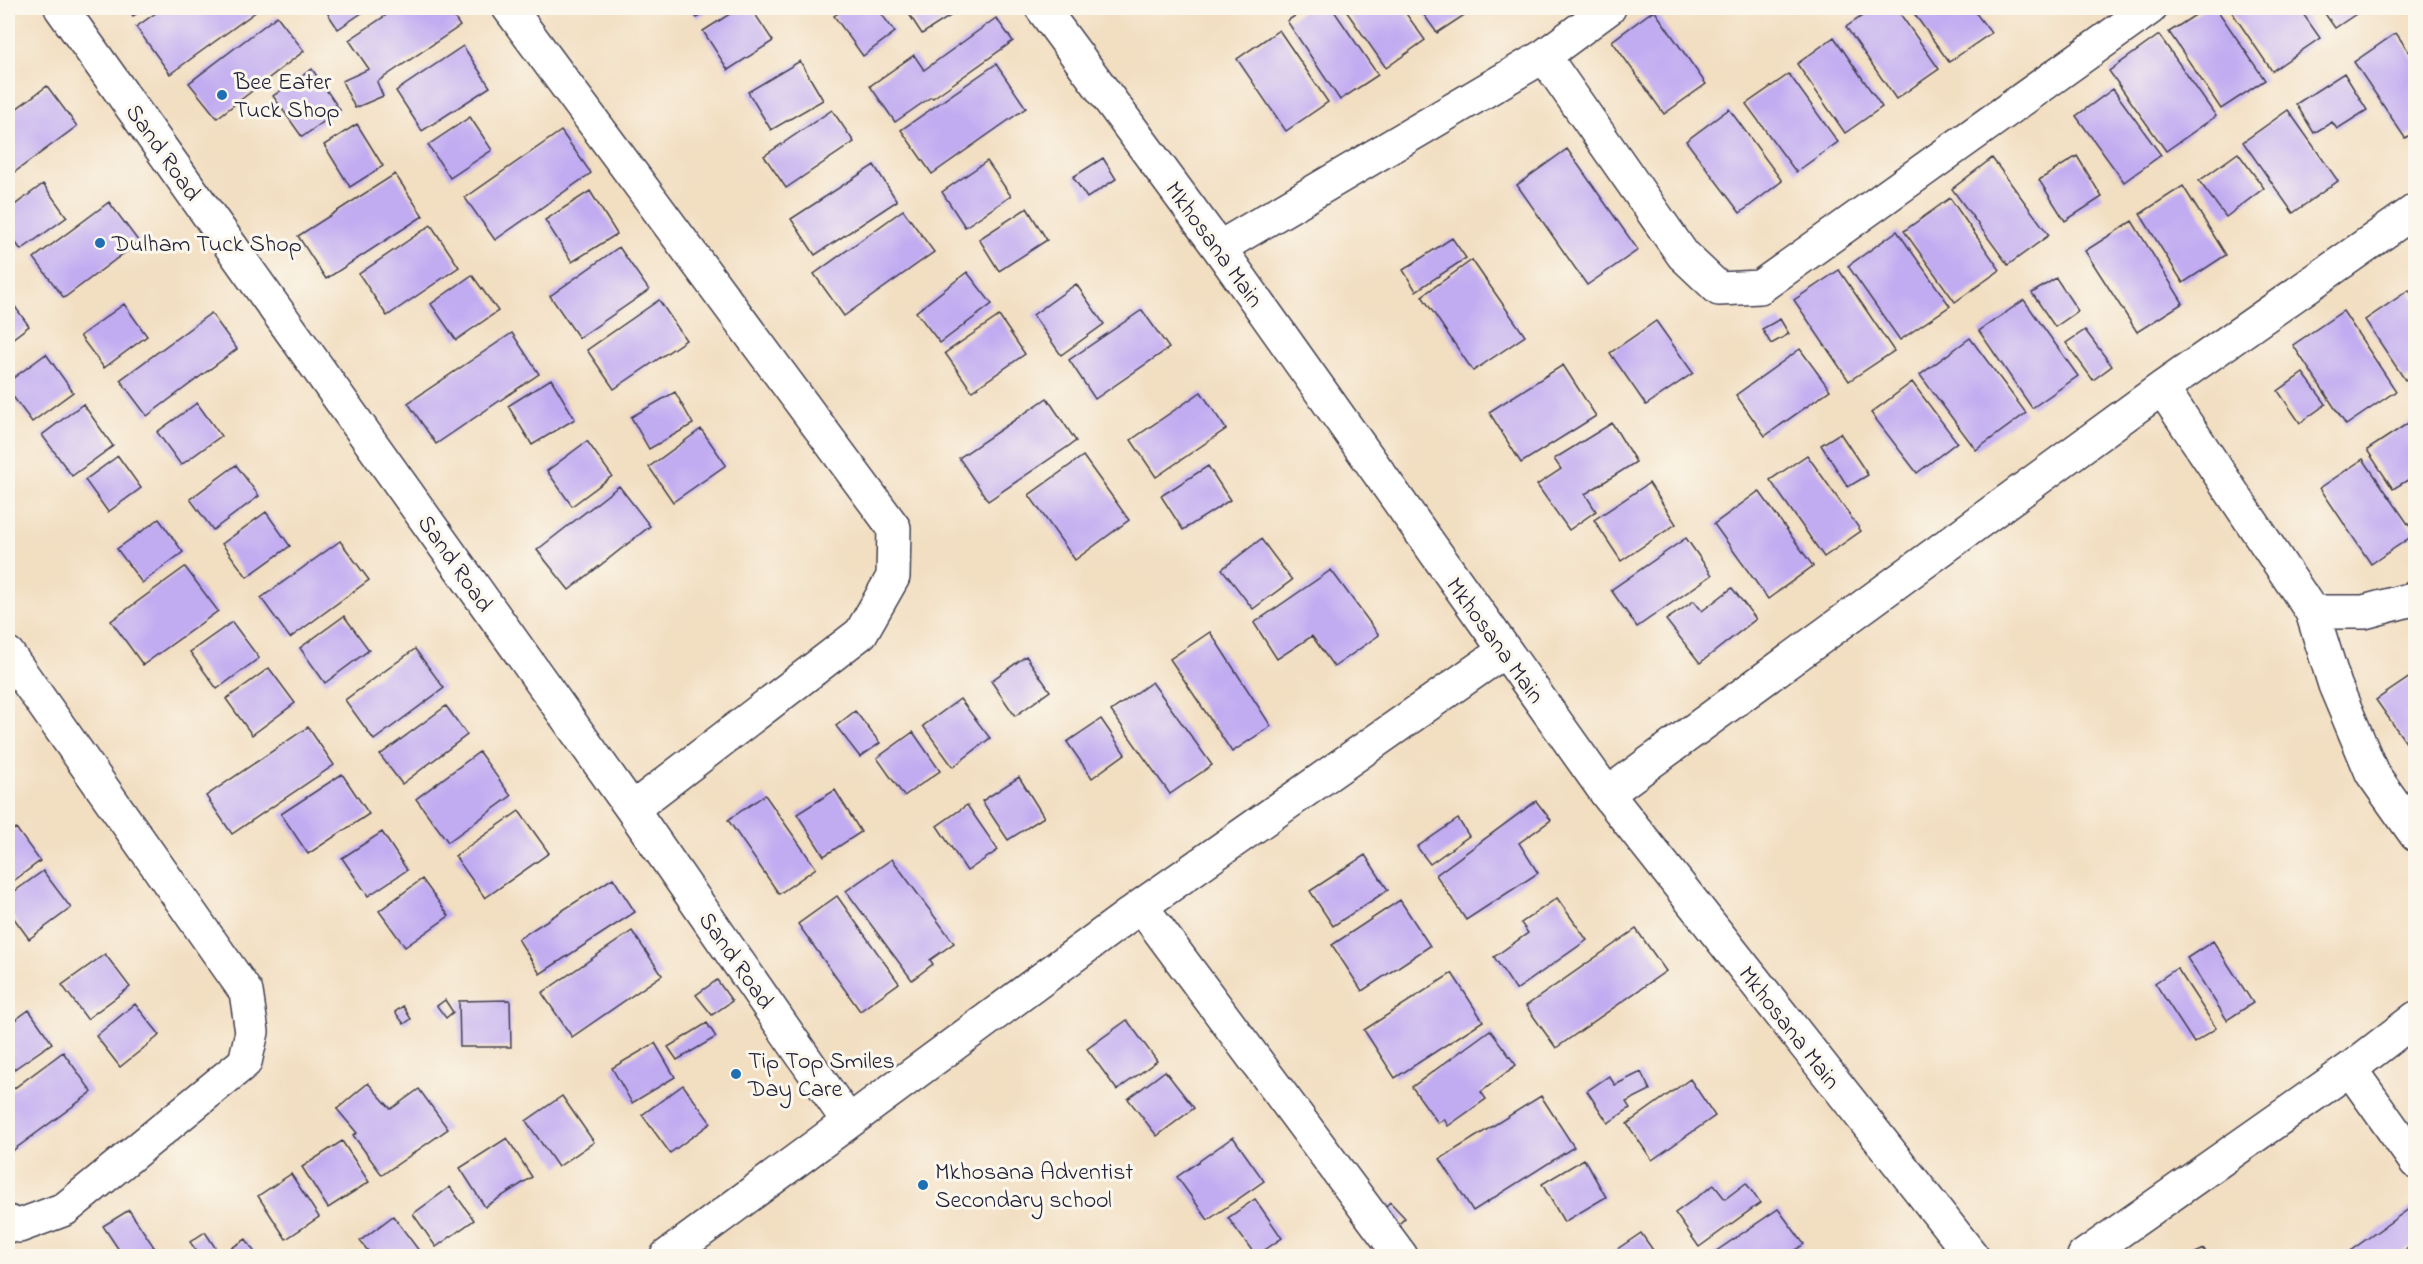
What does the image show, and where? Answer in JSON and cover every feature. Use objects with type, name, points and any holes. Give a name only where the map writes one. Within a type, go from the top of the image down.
[{"type":"street","name":"Sand Road","points":[[61,8],[632,809],[848,1121]]},
{"type":"street","points":[[509,8],[894,528],[893,577],[861,633],[632,809]]},
{"type":"street","name":"Mkhosana Main","points":[[1042,8],[1219,248],[1607,794],[1972,1257]]},
{"type":"street","points":[[1219,248],[1544,56],[1609,8]]},
{"type":"street","points":[[1544,56],[1683,255],[1719,289],[1760,286],[2150,8]]},
{"type":"street","points":[[1607,794],[2162,388],[2415,210]]},
{"type":"street","points":[[2162,388],[2312,612],[2335,685],[2372,773],[2415,835]]},
{"type":"street","points":[[2312,612],[2364,612],[2415,598]]},
{"type":"street","points":[[667,1257],[1141,906],[1504,651]]},
{"type":"street","points":[[8,654],[246,992],[252,1032],[245,1062],[65,1209],[19,1226],[8,1222]]},
{"type":"street","points":[[1141,906],[1401,1257]]},
{"type":"street","points":[[2084,1257],[2350,1069],[2415,1018]]},
{"type":"street","points":[[2350,1069],[2415,1162]]},
{"type":"building","points":[[128,8],[146,8],[133,16]]},
{"type":"building","points":[[163,8],[261,8],[170,74],[136,27]]},
{"type":"building","points":[[324,8],[369,8],[338,29]]},
{"type":"building","points":[[397,8],[448,8],[460,26],[377,82],[383,96],[355,108],[342,81],[369,69],[349,40]]},
{"type":"building","points":[[689,8],[712,8],[697,18]]},
{"type":"building","points":[[739,8],[751,8],[773,41],[728,70],[703,31]]},
{"type":"building","points":[[846,8],[877,8],[895,32],[863,56],[834,16]]},
{"type":"building","points":[[905,8],[952,8],[955,13],[922,34]]},
{"type":"building","points":[[1307,8],[1332,8],[1378,75],[1340,100],[1287,21]]},
{"type":"building","points":[[1344,8],[1402,8],[1425,40],[1386,68]]},
{"type":"building","points":[[1419,8],[1475,8],[1437,33]]},
{"type":"building","points":[[1874,8],[1896,8],[1939,69],[1896,99],[1846,27]]},
{"type":"building","points":[[1910,8],[1972,8],[1991,33],[1949,62]]},
{"type":"building","points":[[2206,8],[2216,8],[2265,80],[2221,109],[2169,32]]},
{"type":"building","points":[[2229,8],[2299,8],[2320,38],[2272,71]]},
{"type":"building","points":[[2321,8],[2365,8],[2335,28]]},
{"type":"building","points":[[1654,10],[1706,84],[1664,114],[1612,41]]},
{"type":"building","points":[[277,16],[304,51],[217,118],[189,83]]},
{"type":"building","points":[[996,18],[1013,41],[895,122],[870,86],[914,55],[924,70]]},
{"type":"building","points":[[1279,30],[1328,102],[1286,131],[1237,59]]},
{"type":"building","points":[[2396,33],[2416,62],[2416,131],[2405,138],[2354,62]]},
{"type":"building","points":[[2159,35],[2216,116],[2166,151],[2109,71]]},
{"type":"building","points":[[1834,37],[1882,107],[1845,133],[1797,64]]},
{"type":"building","points":[[463,46],[490,87],[422,131],[396,91]]},
{"type":"building","points":[[800,61],[823,100],[771,130],[748,92]]},
{"type":"building","points":[[996,64],[1026,108],[932,174],[901,130]]},
{"type":"building","points":[[312,69],[340,110],[302,137],[273,96]]},
{"type":"building","points":[[2344,73],[2367,110],[2337,129],[2332,122],[2314,133],[2296,104]]},
{"type":"building","points":[[1789,74],[1838,142],[1796,172],[1746,104]]},
{"type":"building","points":[[47,86],[77,126],[8,177],[8,115]]},
{"type":"building","points":[[2113,89],[2161,155],[2124,182],[2076,116]]},
{"type":"building","points":[[1729,109],[1782,181],[1740,213],[1686,141]]},
{"type":"building","points":[[832,110],[854,142],[786,188],[764,156]]},
{"type":"building","points":[[2288,110],[2338,181],[2293,213],[2243,142]]},
{"type":"building","points":[[470,117],[492,150],[450,178],[428,145]]},
{"type":"building","points":[[357,124],[383,166],[350,187],[324,145]]},
{"type":"building","points":[[561,131],[591,173],[495,240],[465,198]]},
{"type":"building","points":[[1567,149],[1638,250],[1587,285],[1517,185]]},
{"type":"building","points":[[2238,153],[2264,188],[2226,217],[2199,181]]},
{"type":"building","points":[[2077,156],[2102,197],[2065,221],[2039,180]]},
{"type":"building","points":[[1103,158],[1116,179],[1087,198],[1073,177]]},
{"type":"building","points":[[1992,158],[2049,235],[2008,265],[1952,189]]},
{"type":"building","points":[[987,161],[1011,196],[965,227],[942,192]]},
{"type":"building","points":[[874,165],[897,201],[815,255],[791,219]]},
{"type":"building","points":[[395,174],[423,216],[326,279],[298,236]]},
{"type":"building","points":[[43,184],[67,217],[21,250],[8,232],[8,210]]},
{"type":"building","points":[[2183,186],[2226,255],[2183,283],[2140,214]]},
{"type":"building","points":[[590,191],[617,234],[572,262],[545,220]]},
{"type":"building","points":[[1950,198],[2000,270],[1955,302],[1904,231]]},
{"type":"building","points":[[109,202],[139,242],[64,298],[34,258]]},
{"type":"building","points":[[1027,208],[1047,240],[999,271],[979,239]]},
{"type":"building","points":[[903,210],[934,252],[844,316],[814,274]]},
{"type":"building","points":[[2132,221],[2183,303],[2137,332],[2085,251]]},
{"type":"building","points":[[431,225],[459,267],[387,316],[359,274]]},
{"type":"building","points":[[1897,231],[1950,306],[1900,340],[1848,266]]},
{"type":"building","points":[[1452,238],[1466,258],[1416,291],[1403,270]]},
{"type":"building","points":[[619,247],[649,290],[579,338],[550,296]]},
{"type":"building","points":[[1472,260],[1525,336],[1473,371],[1422,296]]},
{"type":"building","points":[[1839,270],[1894,351],[1849,381],[1794,300]]},
{"type":"building","points":[[967,272],[992,304],[940,343],[916,312]]},
{"type":"building","points":[[472,275],[498,311],[456,340],[431,304]]},
{"type":"building","points":[[2056,278],[2078,311],[2055,327],[2032,293]]},
{"type":"building","points":[[1076,284],[1104,324],[1061,355],[1033,315]]},
{"type":"building","points":[[2409,290],[2416,301],[2416,373],[2405,380],[2365,320]]},
{"type":"building","points":[[8,297],[29,326],[8,342]]},
{"type":"building","points":[[659,300],[686,340],[614,389],[587,350]]},
{"type":"building","points":[[2024,300],[2078,376],[2032,408],[1979,331]]},
{"type":"building","points":[[124,304],[147,336],[104,368],[80,336]]},
{"type":"building","points":[[1142,310],[1169,348],[1095,399],[1069,360]]},
{"type":"building","points":[[2343,311],[2396,391],[2346,425],[2293,345]]},
{"type":"building","points":[[211,313],[237,349],[147,416],[120,380]]},
{"type":"building","points":[[999,316],[1025,354],[972,391],[945,353]]},
{"type":"building","points":[[1780,319],[1789,334],[1771,344],[1762,329]]},
{"type":"building","points":[[1656,321],[1693,373],[1646,405],[1610,353]]},
{"type":"building","points":[[2085,330],[2112,366],[2093,380],[2066,343]]},
{"type":"building","points":[[512,333],[539,374],[436,444],[408,403]]},
{"type":"building","points":[[1970,338],[2026,413],[1976,450],[1920,375]]},
{"type":"building","points":[[1800,349],[1830,390],[1765,436],[1736,395]]},
{"type":"building","points":[[46,354],[73,392],[32,422],[8,390],[8,382]]},
{"type":"building","points":[[1563,365],[1596,416],[1521,463],[1489,412]]},
{"type":"building","points":[[2303,373],[2326,404],[2300,423],[2278,391]]},
{"type":"building","points":[[551,379],[575,419],[532,445],[508,406]]},
{"type":"building","points":[[1912,382],[1957,442],[1917,473],[1871,413]]},
{"type":"building","points":[[675,392],[693,424],[649,449],[631,417]]},
{"type":"building","points":[[1201,392],[1226,429],[1156,477],[1131,440]]},
{"type":"building","points":[[1047,398],[1076,441],[988,501],[959,458]]},
{"type":"building","points":[[197,403],[221,436],[181,465],[157,432]]},
{"type":"building","points":[[83,404],[113,446],[72,476],[42,435]]},
{"type":"building","points":[[2416,418],[2416,475],[2393,489],[2367,450]]},
{"type":"building","points":[[1612,423],[1636,462],[1585,494],[1596,511],[1569,530],[1537,485],[1561,469],[1554,459]]},
{"type":"building","points":[[701,429],[726,465],[673,502],[649,467]]},
{"type":"building","points":[[1840,433],[1868,475],[1848,487],[1821,445]]},
{"type":"building","points":[[587,441],[612,476],[572,506],[547,471]]},
{"type":"building","points":[[1807,455],[1861,531],[1824,557],[1770,480]]},
{"type":"building","points":[[118,456],[141,488],[108,512],[85,480]]},
{"type":"building","points":[[1083,456],[1129,520],[1075,560],[1029,495]]},
{"type":"building","points":[[2363,459],[2415,534],[2371,564],[2320,488]]},
{"type":"building","points":[[236,465],[259,496],[213,530],[190,499]]},
{"type":"building","points":[[1208,466],[1230,500],[1183,530],[1161,496]]},
{"type":"building","points":[[1649,483],[1676,524],[1621,561],[1594,520]]},
{"type":"building","points":[[619,486],[650,526],[569,590],[537,550]]},
{"type":"building","points":[[1759,491],[1813,566],[1768,599],[1714,524]]},
{"type":"building","points":[[266,512],[290,546],[247,577],[222,544]]},
{"type":"building","points":[[159,519],[183,552],[142,583],[117,549]]},
{"type":"building","points":[[1686,538],[1712,575],[1637,627],[1611,590]]},
{"type":"building","points":[[1261,539],[1292,580],[1253,609],[1222,569]]},
{"type":"building","points":[[340,541],[369,580],[290,638],[261,598]]},
{"type":"building","points":[[185,567],[218,611],[143,665],[111,621]]},
{"type":"building","points":[[1331,570],[1379,635],[1334,667],[1312,636],[1277,659],[1254,623]]},
{"type":"building","points":[[1732,588],[1756,619],[1700,663],[1666,620],[1694,601],[1702,611]]},
{"type":"building","points":[[344,616],[369,650],[325,683],[300,648]]},
{"type":"building","points":[[232,622],[259,658],[217,689],[190,652]]},
{"type":"building","points":[[1210,632],[1271,726],[1232,752],[1170,659]]},
{"type":"building","points":[[415,649],[444,688],[374,740],[345,700]]},
{"type":"building","points":[[1026,656],[1050,691],[1015,716],[991,681]]},
{"type":"building","points":[[269,668],[295,703],[252,735],[226,699]]},
{"type":"building","points":[[2416,673],[2416,757],[2376,700]]},
{"type":"building","points":[[1152,682],[1212,765],[1170,794],[1111,711]]},
{"type":"building","points":[[960,699],[990,738],[953,767],[923,726]]},
{"type":"building","points":[[446,706],[467,735],[402,784],[380,755]]},
{"type":"building","points":[[855,711],[880,743],[860,757],[836,726]]},
{"type":"building","points":[[1101,719],[1125,754],[1092,778],[1067,742]]},
{"type":"building","points":[[308,727],[334,765],[232,834],[206,796]]},
{"type":"building","points":[[913,732],[940,771],[904,796],[877,758]]},
{"type":"building","points":[[479,752],[511,796],[448,842],[416,799]]},
{"type":"building","points":[[342,774],[369,814],[308,854],[281,814]]},
{"type":"building","points":[[1019,777],[1044,817],[1008,840],[982,801]]},
{"type":"building","points":[[835,790],[861,832],[824,856],[797,814]]},
{"type":"building","points":[[765,795],[816,868],[779,894],[728,820]]},
{"type":"building","points":[[1536,801],[1551,820],[1519,843],[1538,873],[1466,920],[1436,875]]},
{"type":"building","points":[[967,805],[998,850],[967,871],[937,826]]},
{"type":"building","points":[[519,811],[549,853],[485,898],[455,856]]},
{"type":"building","points":[[1458,819],[1469,836],[1430,864],[1417,847]]},
{"type":"building","points":[[16,828],[40,861],[8,885],[8,834]]},
{"type":"building","points":[[382,832],[407,870],[368,896],[342,858]]},
{"type":"building","points":[[1365,855],[1388,890],[1333,926],[1310,891]]},
{"type":"building","points":[[892,859],[954,943],[930,960],[933,964],[912,980],[846,891]]},
{"type":"building","points":[[43,871],[71,908],[29,939],[8,910],[8,896]]},
{"type":"building","points":[[613,878],[635,912],[540,974],[518,939]]},
{"type":"building","points":[[422,879],[449,916],[405,947],[379,911]]},
{"type":"building","points":[[837,896],[899,983],[860,1011],[798,924]]},
{"type":"building","points":[[1557,898],[1587,940],[1516,990],[1494,957],[1528,933],[1521,923]]},
{"type":"building","points":[[1400,900],[1430,946],[1362,991],[1332,945]]},
{"type":"building","points":[[1636,929],[1666,971],[1556,1048],[1526,1006]]},
{"type":"building","points":[[632,931],[662,975],[572,1037],[542,993]]},
{"type":"building","points":[[2213,941],[2253,1003],[2227,1020],[2187,958]]},
{"type":"building","points":[[105,954],[130,987],[87,1019],[62,985]]},
{"type":"building","points":[[2177,968],[2216,1028],[2194,1043],[2155,983]]},
{"type":"building","points":[[1452,973],[1483,1021],[1395,1078],[1364,1030]]},
{"type":"building","points":[[717,980],[732,1001],[712,1015],[696,995]]},
{"type":"building","points":[[445,1000],[453,1012],[446,1018],[437,1006]]},
{"type":"building","points":[[510,1000],[511,1047],[460,1047],[459,1001]]},
{"type":"building","points":[[135,1004],[160,1035],[120,1067],[96,1036]]},
{"type":"building","points":[[403,1006],[411,1019],[404,1024],[395,1012]]},
{"type":"building","points":[[29,1010],[52,1043],[10,1072],[8,1068],[8,1025]]},
{"type":"building","points":[[1127,1020],[1157,1061],[1117,1090],[1087,1049]]},
{"type":"building","points":[[707,1023],[716,1037],[677,1060],[668,1047]]},
{"type":"building","points":[[1490,1030],[1516,1065],[1481,1092],[1486,1099],[1448,1126],[1444,1119],[1438,1123],[1412,1087]]},
{"type":"building","points":[[655,1043],[675,1077],[632,1103],[612,1068]]},
{"type":"building","points":[[63,1052],[92,1092],[8,1154],[8,1093]]},
{"type":"building","points":[[1165,1071],[1194,1108],[1157,1136],[1128,1099]]},
{"type":"building","points":[[1641,1072],[1650,1090],[1626,1102],[1630,1108],[1608,1123],[1587,1091],[1609,1076],[1615,1085]]},
{"type":"building","points":[[1690,1079],[1715,1116],[1652,1160],[1627,1124]]},
{"type":"building","points":[[368,1083],[391,1109],[419,1089],[448,1129],[382,1175],[353,1135],[357,1133],[337,1109]]},
{"type":"building","points":[[683,1085],[711,1123],[670,1153],[642,1115]]},
{"type":"building","points":[[562,1096],[594,1142],[558,1167],[526,1121]]},
{"type":"building","points":[[1541,1096],[1574,1147],[1473,1211],[1440,1159]]},
{"type":"building","points":[[1233,1137],[1264,1181],[1208,1220],[1177,1177]]},
{"type":"building","points":[[507,1138],[532,1177],[485,1207],[460,1168]]},
{"type":"building","points":[[342,1141],[369,1182],[328,1208],[302,1167]]},
{"type":"building","points":[[1584,1159],[1606,1197],[1564,1222],[1542,1184]]},
{"type":"building","points":[[291,1174],[319,1217],[286,1239],[258,1196]]},
{"type":"building","points":[[1746,1183],[1760,1203],[1699,1247],[1675,1213],[1714,1185],[1725,1199]]},
{"type":"building","points":[[450,1187],[474,1220],[436,1247],[413,1214]]},
{"type":"building","points":[[1255,1199],[1282,1238],[1256,1256],[1228,1218]]},
{"type":"building","points":[[1390,1202],[1405,1218],[1393,1230],[1378,1214]]},
{"type":"building","points":[[2416,1204],[2416,1243],[2396,1256],[2343,1256]]},
{"type":"building","points":[[1778,1209],[1804,1244],[1787,1256],[1709,1256]]},
{"type":"building","points":[[129,1210],[154,1247],[140,1256],[123,1256],[103,1226]]},
{"type":"building","points":[[393,1216],[423,1256],[372,1256],[360,1241]]},
{"type":"building","points":[[205,1232],[220,1255],[246,1239],[257,1256],[200,1256],[190,1242]]},
{"type":"building","points":[[1641,1233],[1657,1256],[1607,1256]]},
{"type":"building","points":[[2204,1249],[2208,1256],[2189,1256]]},
{"type":"place","name":"Bee Eater Tuck Shop","points":[[222,95]]},
{"type":"place","name":"Dulham Tuck Shop","points":[[100,243]]},
{"type":"place","name":"Tip Top Smiles Day Care","points":[[736,1074]]},
{"type":"place","name":"Mkhosana Adventist Secondary school","points":[[923,1185]]}]
